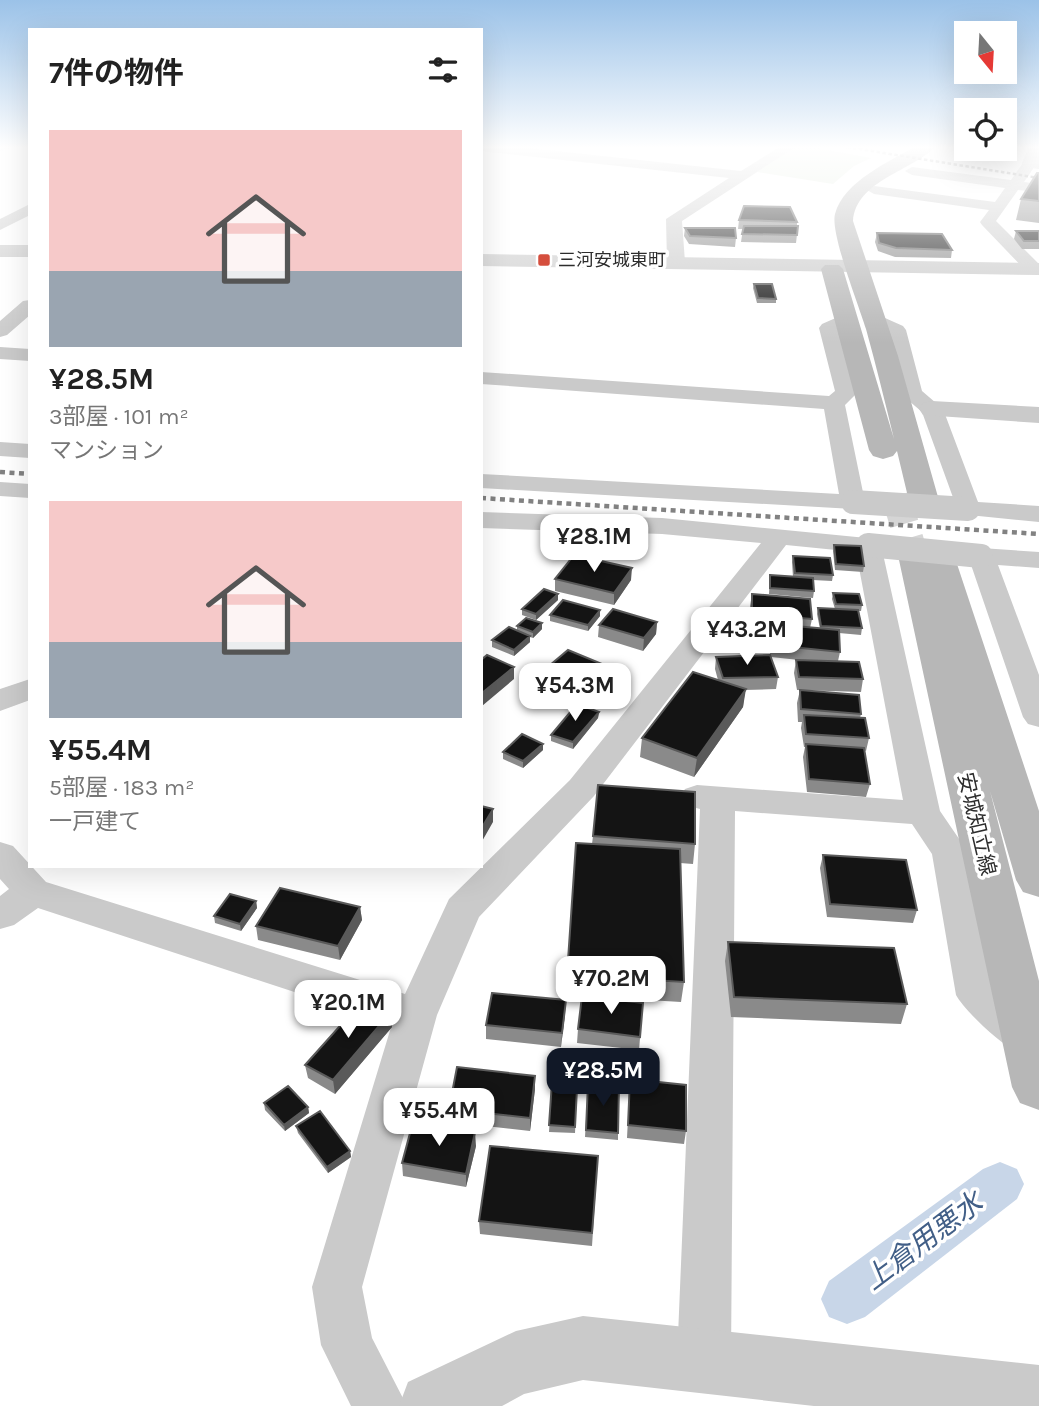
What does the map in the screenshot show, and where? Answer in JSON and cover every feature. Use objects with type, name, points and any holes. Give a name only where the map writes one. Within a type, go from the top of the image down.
[{"type":"main road","points":[[846,212],[843,218],[876,320],[923,498]]},
{"type":"main road","points":[[824,242],[892,483]]},
{"type":"main road","name":"安城知立線","points":[[1039,880],[927,561],[1039,1087]]},
{"type":"street","points":[[0,227],[28,212]]},
{"type":"street","points":[[676,262],[674,219],[686,212]]},
{"type":"street","points":[[994,212],[988,222],[1037,269]]},
{"type":"street","points":[[0,227],[28,230]]},
{"type":"street","points":[[0,251],[28,251]]},
{"type":"street","points":[[483,260],[1037,269]]},
{"type":"street","points":[[10,301],[28,304]]},
{"type":"street","points":[[0,331],[28,306]]},
{"type":"street","points":[[483,378],[834,403],[846,393],[829,328],[847,319]]},
{"type":"street","points":[[876,320],[896,330],[912,394],[932,409],[968,509]]},
{"type":"street","points":[[0,353],[28,355]]},
{"type":"street","points":[[834,403],[853,502]]},
{"type":"street","points":[[932,409],[1039,415]]},
{"type":"street","points":[[0,449],[28,451]]},
{"type":"street","points":[[483,481],[1039,514]]},
{"type":"street","points":[[0,489],[28,491]]},
{"type":"street","points":[[483,520],[662,526],[1039,560]]},
{"type":"street","points":[[380,1406],[347,1345],[337,1287],[416,1015],[463,909],[582,788],[779,537]]},
{"type":"street","points":[[868,545],[923,813],[950,852],[977,995],[1027,1037]]},
{"type":"street","points":[[981,556],[1039,718]]},
{"type":"street","points":[[0,701],[28,689]]},
{"type":"street","points":[[582,788],[623,792]]},
{"type":"street","points":[[663,795],[923,813]]},
{"type":"street","points":[[704,1360],[718,799]]},
{"type":"street","points":[[0,855],[33,892],[416,1015]]},
{"type":"street","points":[[0,915],[33,892]]},
{"type":"street","points":[[432,1406],[516,1364],[583,1348],[1039,1398]]},
{"type":"building","points":[[742,212],[792,212],[797,222],[739,220]]},
{"type":"building","points":[[744,226],[798,226],[797,235],[742,234]]},
{"type":"building","points":[[685,228],[735,228],[736,238],[690,236]]},
{"type":"building","points":[[1016,231],[1039,231],[1039,241],[1024,241]]},
{"type":"building","points":[[877,233],[942,234],[952,250],[896,248],[879,243]]},
{"type":"building","points":[[754,284],[772,284],[776,299],[758,298]]},
{"type":"building","points":[[834,545],[861,546],[864,566],[836,564]]},
{"type":"building","points":[[574,555],[632,568],[614,593],[555,579]]},
{"type":"building","points":[[793,556],[830,558],[833,575],[795,573]]},
{"type":"building","points":[[770,575],[813,578],[814,591],[770,588]]},
{"type":"building","points":[[544,589],[558,594],[536,614],[522,609]]},
{"type":"building","points":[[833,593],[859,594],[862,605],[836,604]]},
{"type":"building","points":[[752,594],[810,599],[812,619],[752,614]]},
{"type":"building","points":[[563,600],[600,610],[588,625],[550,615]]},
{"type":"building","points":[[818,608],[858,610],[862,628],[821,626]]},
{"type":"building","points":[[613,609],[657,622],[644,638],[599,625]]},
{"type":"building","points":[[526,618],[542,623],[533,632],[517,626]]},
{"type":"building","points":[[772,624],[839,630],[840,652],[772,645]]},
{"type":"building","points":[[509,627],[530,636],[514,650],[492,640]]},
{"type":"building","points":[[568,650],[619,671],[601,688],[549,666]]},
{"type":"building","points":[[487,655],[514,667],[483,692],[483,658]]},
{"type":"building","points":[[770,655],[778,677],[723,678],[716,657]]},
{"type":"building","points":[[796,660],[859,662],[863,679],[799,677]]},
{"type":"building","points":[[693,672],[746,689],[697,758],[642,738]]},
{"type":"building","points":[[800,690],[859,695],[861,714],[801,709]]},
{"type":"building","points":[[577,704],[599,712],[573,742],[551,735]]},
{"type":"building","points":[[804,715],[865,718],[869,738],[806,734]]},
{"type":"building","points":[[522,734],[543,744],[523,761],[503,752]]},
{"type":"building","points":[[806,744],[864,748],[870,784],[809,779]]},
{"type":"building","points":[[598,785],[695,792],[695,844],[593,836]]},
{"type":"building","points":[[483,806],[493,809],[483,826]]},
{"type":"building","points":[[576,843],[680,849],[684,982],[567,975]]},
{"type":"building","points":[[823,855],[906,860],[917,910],[830,904]]},
{"type":"building","points":[[280,888],[360,907],[338,946],[256,926]]},
{"type":"building","points":[[230,894],[256,901],[240,924],[214,916]]},
{"type":"building","points":[[728,942],[894,948],[907,1004],[734,997]]},
{"type":"building","points":[[492,993],[566,1000],[562,1033],[486,1025]]},
{"type":"building","points":[[582,996],[643,1003],[640,1037],[578,1029]]},
{"type":"building","points":[[364,999],[390,1013],[333,1080],[305,1065]]},
{"type":"building","points":[[457,1067],[535,1076],[530,1118],[449,1109]]},
{"type":"building","points":[[553,1068],[578,1069],[575,1127],[549,1125]]},
{"type":"building","points":[[630,1079],[686,1085],[686,1131],[628,1125]]},
{"type":"building","points":[[588,1083],[619,1085],[618,1133],[586,1130]]},
{"type":"building","points":[[288,1086],[308,1107],[284,1125],[264,1103]]},
{"type":"building","points":[[320,1111],[350,1151],[327,1167],[296,1126]]},
{"type":"building","points":[[413,1122],[475,1132],[466,1174],[402,1163]]},
{"type":"building","points":[[490,1146],[598,1156],[592,1233],[479,1221]]},
{"type":"waterway","name":"上倉用悪水","points":[[847,1299],[1000,1184]]},
{"type":"tunnel","points":[[896,496],[915,560]]},
{"type":"railway","points":[[0,472],[28,474]]},
{"type":"railway","points":[[483,498],[1039,534]]},
{"type":"place","name":"三河安城東町","points":[[544,260]]}]
